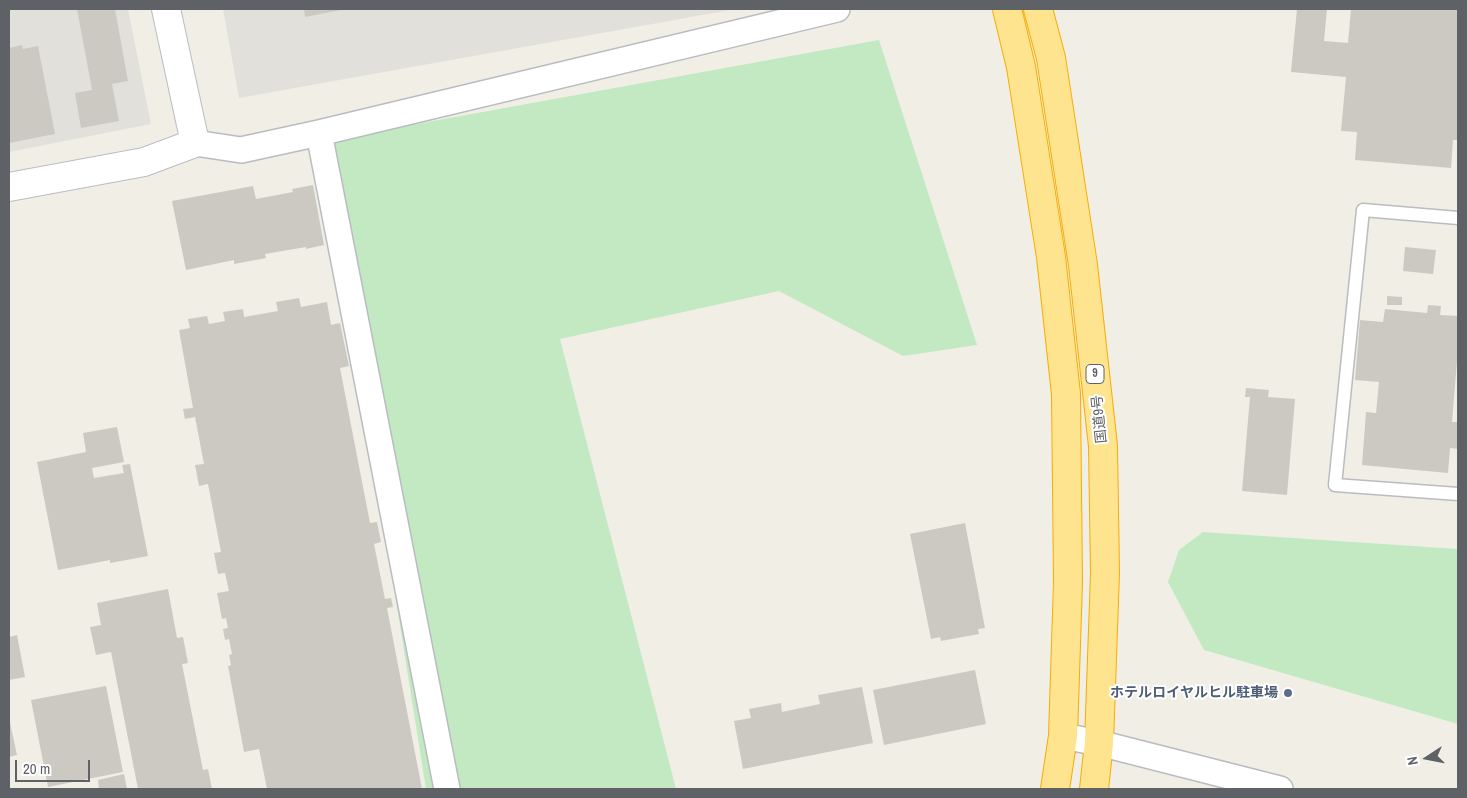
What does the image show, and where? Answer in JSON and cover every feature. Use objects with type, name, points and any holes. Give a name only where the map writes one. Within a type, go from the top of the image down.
[{"type":"highway","points":[[1007,9],[1022,67],[1051,257],[1066,394],[1068,582],[1063,736],[1055,789]]},
{"type":"highway","name":"国道9号","points":[[1038,9],[1051,58],[1083,265],[1103,446],[1104,573],[1099,743]]},
{"type":"highway","name":"9","points":[[1094,789],[1099,743]]},
{"type":"street","points":[[166,9],[195,143]]},
{"type":"street","points":[[9,187],[144,162],[195,143],[240,150],[319,134],[837,9]]},
{"type":"street","points":[[319,134],[447,789]]},
{"type":"street","points":[[1063,736],[1099,743],[1280,789]]},
{"type":"lane","points":[[1458,218],[1363,210],[1334,485],[1458,494]]},
{"type":"shaded area","points":[[9,9],[128,9],[151,124],[9,152]]},
{"type":"shaded area","points":[[223,9],[736,9],[239,98]]},
{"type":"green space","points":[[879,40],[977,345],[903,356],[779,291],[560,339],[676,789],[426,789],[323,141]]},
{"type":"green space","points":[[1203,532],[1458,549],[1458,724],[1204,650],[1168,582],[1179,550]]},
{"type":"building","points":[[77,9],[115,9],[128,81],[112,84],[119,121],[81,128],[75,93],[92,90]]},
{"type":"building","points":[[304,9],[341,9],[341,10],[305,17]]},
{"type":"building","points":[[1297,9],[1327,9],[1324,41],[1348,43],[1351,9],[1458,9],[1458,140],[1453,140],[1451,168],[1355,160],[1357,132],[1341,131],[1346,77],[1291,72]]},
{"type":"building","points":[[22,45],[23,49],[38,46],[55,134],[9,143],[9,48]]},
{"type":"building","points":[[313,185],[324,245],[265,254],[266,258],[234,264],[234,260],[186,270],[172,201],[253,186],[256,199],[293,192],[292,189]]},
{"type":"building","points":[[1405,247],[1436,250],[1433,274],[1403,271]]},
{"type":"building","points":[[1387,296],[1402,297],[1402,305],[1387,305]]},
{"type":"building","points":[[299,298],[301,307],[327,302],[331,325],[340,323],[349,366],[340,368],[370,523],[377,522],[381,542],[374,544],[385,599],[391,598],[393,607],[387,608],[422,789],[267,789],[259,749],[244,752],[228,666],[231,665],[229,655],[232,654],[229,639],[225,640],[223,629],[228,628],[226,618],[222,619],[217,593],[229,591],[225,573],[218,574],[214,553],[221,552],[208,484],[199,486],[195,465],[204,464],[195,417],[185,419],[183,409],[193,408],[179,330],[190,328],[188,319],[207,316],[209,324],[225,321],[223,312],[243,309],[244,317],[278,311],[276,302]]},
{"type":"building","points":[[1428,305],[1441,306],[1440,315],[1458,316],[1458,349],[1452,422],[1458,422],[1458,449],[1450,448],[1448,473],[1362,465],[1366,412],[1376,413],[1379,382],[1355,380],[1360,320],[1383,322],[1385,309],[1427,313]]},
{"type":"building","points":[[1246,388],[1269,390],[1268,397],[1295,399],[1287,495],[1242,491],[1250,397],[1245,397]]},
{"type":"building","points":[[117,427],[124,462],[92,468],[94,478],[124,473],[122,465],[130,464],[148,556],[110,563],[110,560],[58,570],[37,462],[86,452],[83,433]]},
{"type":"building","points":[[965,523],[985,628],[978,629],[979,634],[941,641],[940,637],[931,639],[910,534]]},
{"type":"building","points":[[168,589],[177,638],[183,637],[188,663],[182,664],[203,770],[208,769],[212,789],[138,789],[111,652],[96,655],[90,627],[101,625],[97,603]]},
{"type":"building","points":[[17,635],[25,677],[9,680],[9,637]]},
{"type":"building","points":[[975,670],[986,724],[884,745],[873,690]]},
{"type":"building","points":[[106,686],[123,772],[48,787],[31,700]]},
{"type":"building","points":[[862,687],[873,743],[743,769],[734,721],[751,718],[749,709],[781,703],[782,712],[820,704],[818,695]]},
{"type":"building","points":[[9,718],[17,755],[9,757]]},
{"type":"building","points":[[124,774],[127,789],[99,789],[98,780]]},
{"type":"place","name":"ホテルロイヤルヒル駐車場","points":[[1288,693]]}]
